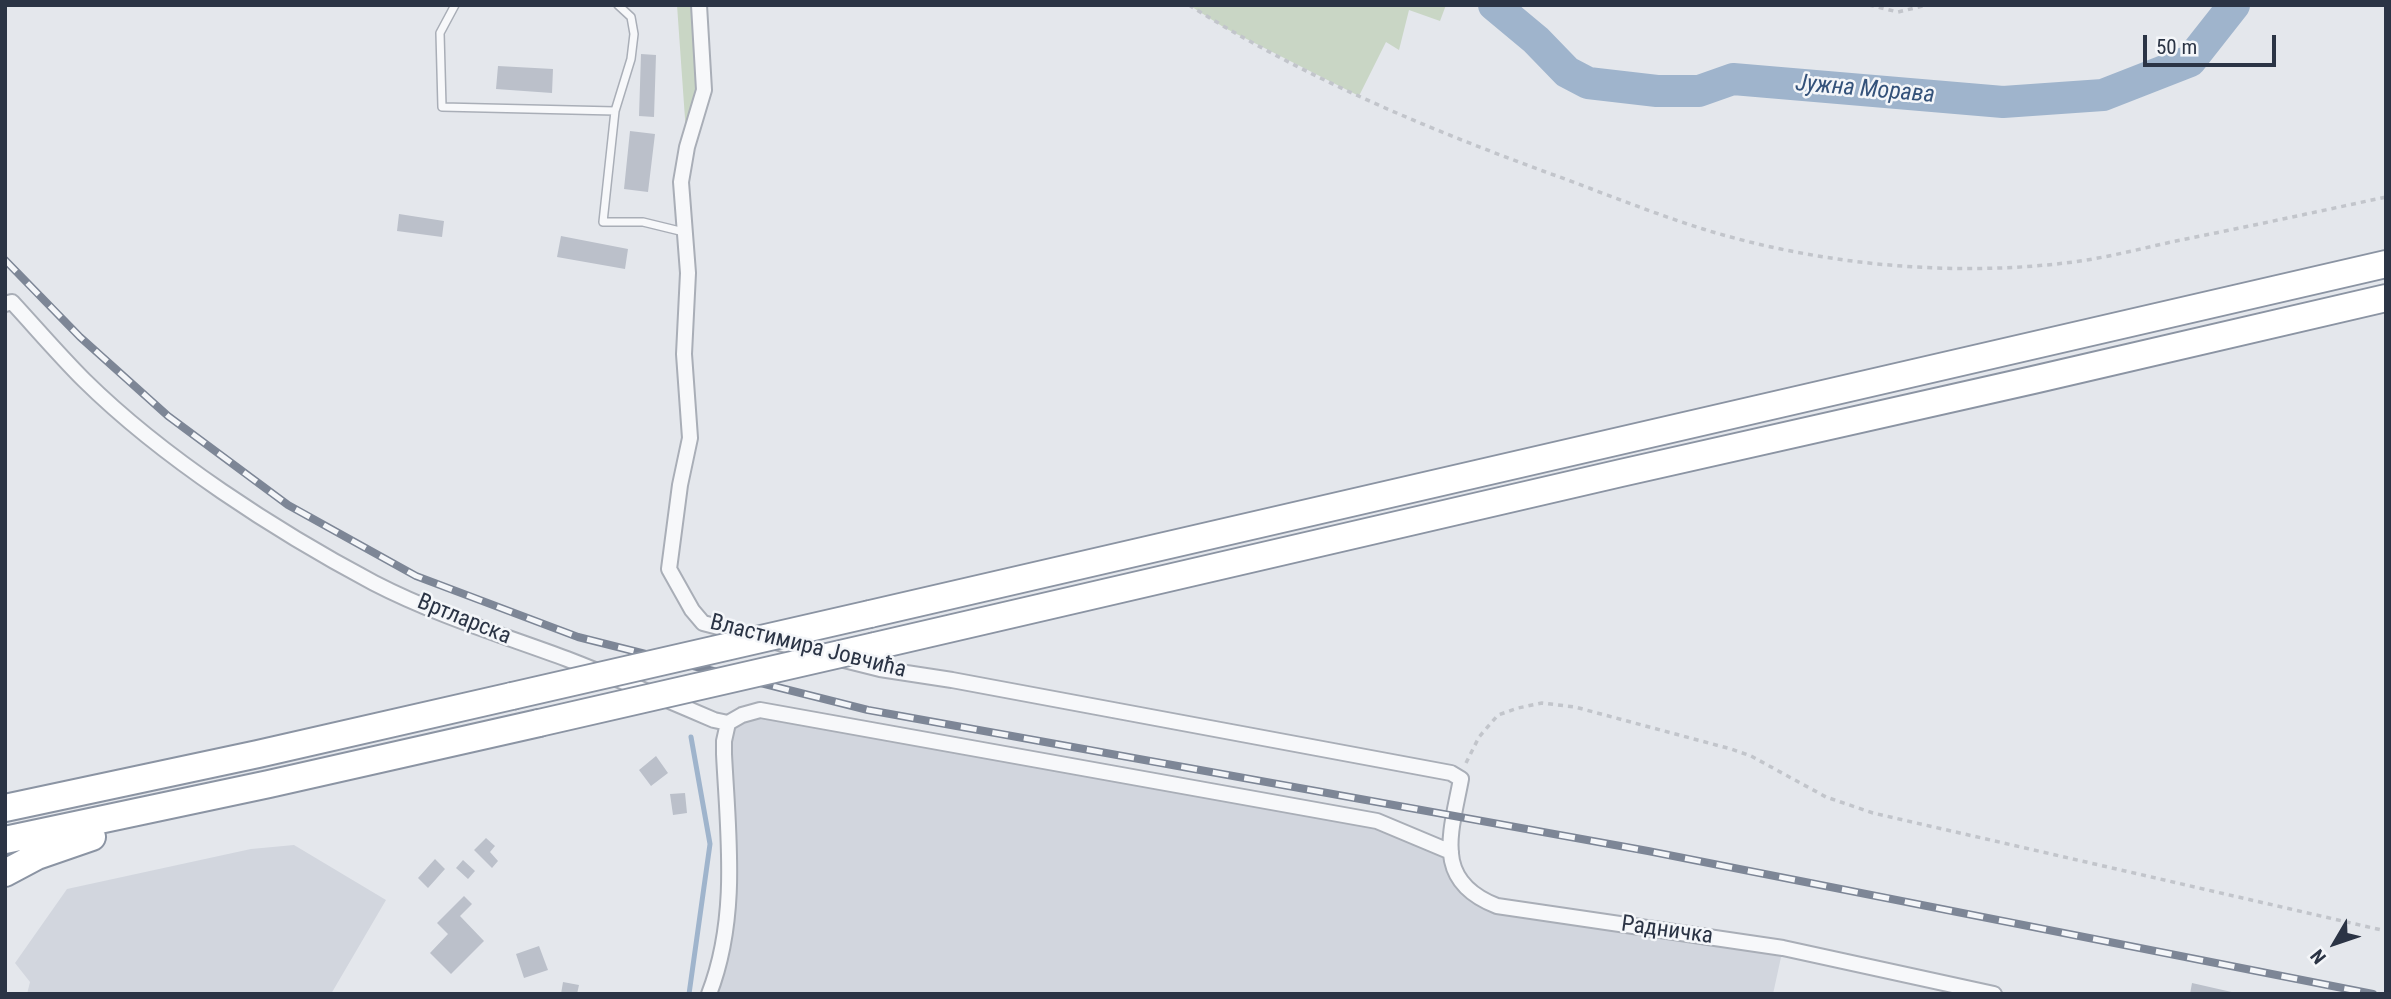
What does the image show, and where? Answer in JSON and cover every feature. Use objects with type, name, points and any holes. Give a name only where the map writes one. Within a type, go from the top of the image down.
[{"type":"highway","points":[[5,808],[512,696],[2386,264]]},
{"type":"highway","points":[[5,840],[539,723],[2386,298]]},
{"type":"highway","points":[[5,873],[58,847],[104,834],[122,825],[139,811]]},
{"type":"street","name":"Властимира Јовчића","points":[[698,5],[705,90],[687,147],[681,182],[688,273],[684,354],[690,438],[678,498],[669,569],[692,610],[703,623],[880,669],[952,680],[1456,776]]},
{"type":"street","name":"Вртларска","points":[[9,303],[83,380],[128,420],[261,517],[374,583],[425,606],[568,660],[714,720],[728,723]]},
{"type":"street","points":[[709,994],[719,969],[730,882],[724,741],[728,723],[742,715],[760,710],[1377,821],[1451,852]]},
{"type":"street","name":"Радничка","points":[[1456,776],[1451,852],[1454,870],[1464,888],[1478,899],[1497,906],[1783,948],[1994,994]]},
{"type":"lane","points":[[455,5],[440,33],[442,107],[615,111]]},
{"type":"lane","points":[[618,5],[631,17],[634,34],[631,59],[615,111],[603,222],[643,222],[684,232]]},
{"type":"path","points":[[1189,5],[1225,28],[1299,67],[1472,145],[1702,229],[1755,243],[1841,260],[1934,268],[2066,263],[2386,197]]},
{"type":"path","points":[[1869,5],[1898,12],[1927,5]]},
{"type":"path","points":[[1456,776],[1479,737],[1498,715],[1542,704],[1575,707],[1731,748],[1826,797],[1873,813],[2386,931]]},
{"type":"shaded area","points":[[760,710],[1377,821],[1451,852],[1478,899],[1783,948],[1773,994],[709,994],[719,969],[728,723]]},
{"type":"shaded area","points":[[294,845],[386,900],[331,994],[27,994],[30,982],[15,963],[67,889],[251,849]]},
{"type":"green space","points":[[677,5],[699,5],[704,68],[687,147]]},
{"type":"green space","points":[[1189,5],[1446,5],[1440,21],[1409,10],[1399,50],[1386,42],[1359,96],[1225,28]]},
{"type":"building","points":[[641,54],[656,55],[654,117],[639,116]]},
{"type":"building","points":[[498,66],[553,69],[552,93],[496,89]]},
{"type":"building","points":[[630,131],[655,134],[648,192],[624,189]]},
{"type":"building","points":[[399,214],[444,221],[442,237],[397,231]]},
{"type":"building","points":[[561,236],[628,249],[625,269],[557,257]]},
{"type":"building","points":[[656,756],[668,773],[651,786],[639,770]]},
{"type":"building","points":[[685,793],[687,813],[673,815],[670,794]]},
{"type":"building","points":[[486,838],[495,846],[490,852],[498,861],[492,868],[474,850]]},
{"type":"building","points":[[435,859],[445,869],[428,888],[418,878]]},
{"type":"building","points":[[463,860],[475,871],[468,879],[456,868]]},
{"type":"building","points":[[464,896],[472,904],[460,916],[484,941],[451,974],[430,953],[448,934],[437,923]]},
{"type":"building","points":[[539,946],[548,970],[524,978],[516,954]]},
{"type":"building","points":[[563,982],[579,985],[577,994],[561,994]]},
{"type":"building","points":[[2192,983],[2236,993],[2236,994],[2190,994]]},
{"type":"waterway","name":"Јужна Морава","points":[[1494,5],[1536,40],[1567,72],[1588,83],[1657,91],[1699,91],[1733,79],[2003,102],[2103,95],[2190,61],[2234,5]]},
{"type":"waterway","points":[[689,994],[710,844],[691,737]]},
{"type":"railway","points":[[5,260],[80,337],[168,416],[288,505],[416,576],[578,637],[868,710],[1648,851],[2373,994]]}]
